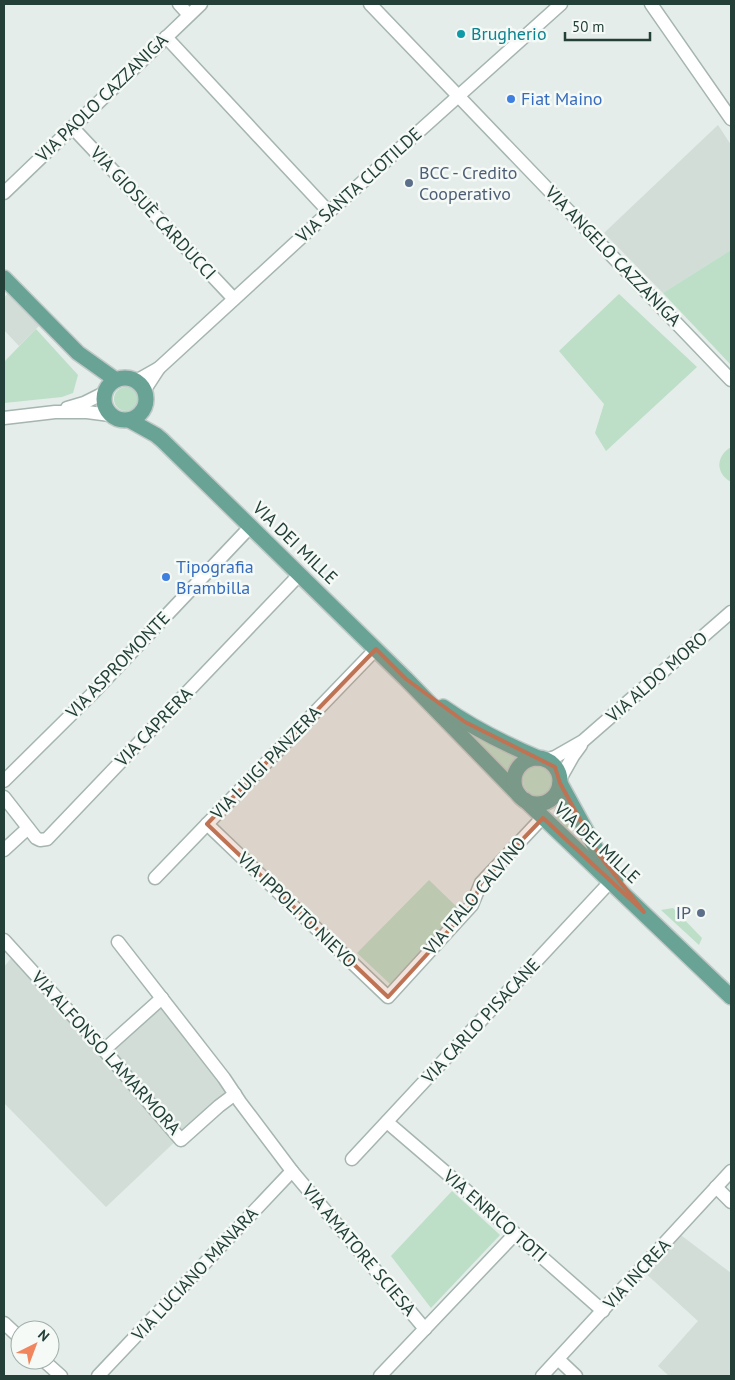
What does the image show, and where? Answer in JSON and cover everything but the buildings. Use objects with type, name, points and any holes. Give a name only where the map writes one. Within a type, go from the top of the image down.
[{"type":"main road","points":[[4,278],[78,353],[116,380]]},
{"type":"main road","points":[[78,353],[104,392]]},
{"type":"main road","points":[[122,378],[129,378],[140,386],[146,399],[141,413],[129,420],[123,420],[110,415],[104,405],[104,392],[109,384],[122,378]]},
{"type":"main road","name":"VIA DEI MILLE","points":[[145,406],[156,435]]},
{"type":"main road","name":"VIA DEI MILLE","points":[[129,420],[156,435],[251,526],[406,679],[542,818],[644,912],[731,997]]},
{"type":"main road","name":"VIA DEI MILLE","points":[[406,679],[435,702],[465,722],[507,745],[542,759]]},
{"type":"main road","points":[[531,759],[542,759],[555,767],[560,781],[558,791],[553,797],[547,802],[540,804],[532,803],[522,797],[516,788],[515,781],[516,774],[524,762],[531,759]]},
{"type":"main road","name":"VIA DEI MILLE","points":[[560,781],[604,862],[644,912]]},
{"type":"street","points":[[179,4],[189,15]]},
{"type":"street","name":"VIA PAOLO CAZZANIGA","points":[[4,193],[201,4]]},
{"type":"street","name":"VIA ANGELO CAZZANIGA","points":[[370,4],[731,380]]},
{"type":"street","name":"VIA SANTA CLOTILDE","points":[[140,386],[329,212],[561,4]]},
{"type":"street","points":[[651,4],[731,119]]},
{"type":"street","points":[[166,37],[329,212]]},
{"type":"street","name":"VIA GIOSUÈ CARDUCCI","points":[[72,127],[234,299]]},
{"type":"street","points":[[55,412],[84,403],[104,392]]},
{"type":"street","points":[[4,418],[55,412],[87,412],[110,415]]},
{"type":"street","name":"VIA ASPROMONTE","points":[[4,781],[92,694],[251,526]]},
{"type":"street","name":"VIA CAPRERA","points":[[28,828],[38,840],[47,838],[300,574]]},
{"type":"street","name":"VIA ALDO MORO","points":[[542,759],[555,757],[583,741],[731,612]]},
{"type":"street","name":"VIA LUIGI PANZERA","points":[[156,878],[376,649]]},
{"type":"street","name":"VIA ALDO MORO","points":[[560,781],[583,741]]},
{"type":"street","points":[[4,797],[28,828],[4,850]]},
{"type":"street","name":"VIA ITALO CALVINO","points":[[388,996],[472,906],[481,883],[542,818]]},
{"type":"street","name":"VIA IPPOLITO NIEVO","points":[[207,824],[388,996]]},
{"type":"street","name":"VIA CARLO PISACANE","points":[[352,1159],[610,882]]},
{"type":"street","name":"VIA ALFONSO LAMARMORA","points":[[4,940],[104,1050],[181,1140],[235,1094]]},
{"type":"street","name":"VIA AMATORE SCIESA","points":[[118,942],[224,1078],[292,1171],[425,1329]]},
{"type":"street","points":[[104,1050],[162,998]]},
{"type":"street","name":"VIA ENRICO TOTI","points":[[387,1122],[603,1311]]},
{"type":"street","name":"VIA LUCIANO MANARA","points":[[98,1376],[292,1171]]},
{"type":"street","name":"VIA INCREA","points":[[542,1376],[731,1171]]},
{"type":"street","points":[[716,1187],[731,1202]]},
{"type":"street","name":"VIA AMATORE SCIESA","points":[[380,1376],[515,1234]]},
{"type":"street","points":[[558,1359],[576,1376]]},
{"type":"highlighted area","points":[[376,649],[406,679],[465,722],[555,767],[560,783],[600,856],[644,912],[543,818],[481,883],[472,905],[388,997],[207,824]]},
{"type":"shaded area","points":[[718,125],[731,145],[731,250],[663,293],[604,233]]},
{"type":"shaded area","points":[[11,289],[44,321],[19,346],[4,330],[4,298]]},
{"type":"shaded area","points":[[12,957],[100,1056],[161,1002],[232,1093],[182,1135],[106,1207],[4,1103],[4,967]]},
{"type":"shaded area","points":[[678,1233],[731,1273],[731,1376],[669,1376],[658,1366],[698,1321],[643,1271]]},
{"type":"green space","points":[[731,250],[731,365],[663,293]]},
{"type":"green space","points":[[619,294],[697,367],[606,451],[595,433],[604,404],[559,351]]},
{"type":"green space","points":[[36,329],[78,375],[73,393],[62,397],[4,403],[4,362]]},
{"type":"green space","points":[[121,387],[131,387],[138,394],[138,404],[131,411],[121,411],[114,404],[114,394]]},
{"type":"green space","points":[[731,447],[731,482],[722,474],[719,464],[722,455]]},
{"type":"green space","points":[[460,726],[519,755],[520,758],[512,772],[509,773]]},
{"type":"green space","points":[[539,764],[545,765],[550,769],[554,774],[554,786],[550,791],[545,795],[539,796],[533,795],[528,791],[524,786],[523,780],[524,774],[528,769],[533,765]]},
{"type":"green space","points":[[562,798],[577,821],[565,829],[554,817],[555,809]]},
{"type":"green space","points":[[429,880],[459,909],[390,984],[357,953]]},
{"type":"green space","points":[[673,908],[702,938],[699,945],[661,910]]},
{"type":"green space","points":[[452,1191],[500,1235],[431,1308],[391,1256]]},
{"type":"place","name":"Brugherio","points":[[461,34]]},
{"type":"place","name":"Fiat Maino","points":[[511,99]]},
{"type":"place","name":"BCC - Credito Cooperativo","points":[[409,183]]},
{"type":"place","name":"Tipografia Brambilla","points":[[166,577]]},
{"type":"place","name":"IP","points":[[701,913]]}]
